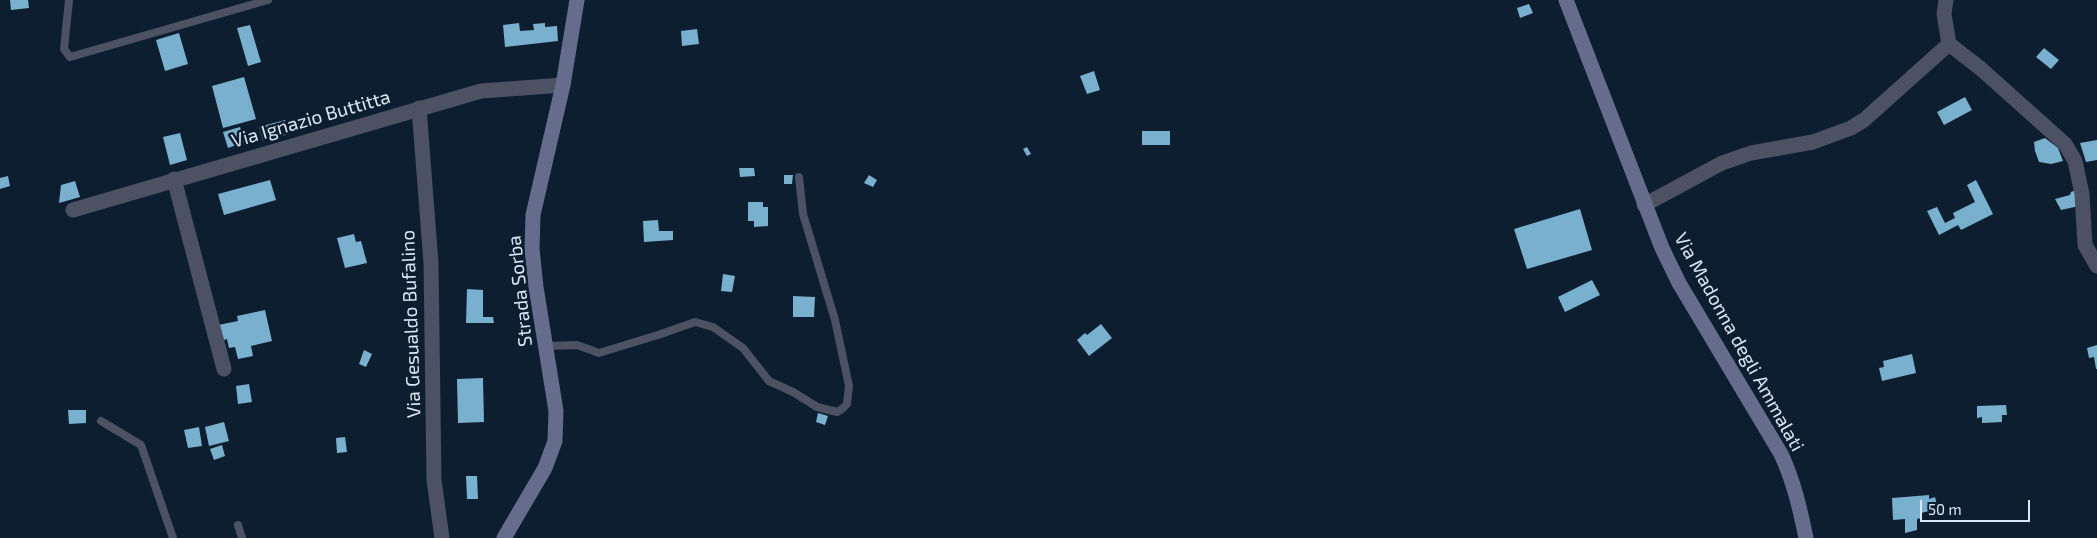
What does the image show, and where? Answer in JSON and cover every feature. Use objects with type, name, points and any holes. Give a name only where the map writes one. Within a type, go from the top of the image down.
[{"type":"street","name":"Strada Sorba","points":[[504,538],[545,468],[555,441],[556,411],[532,249],[533,215],[563,85],[577,0]]},
{"type":"street","name":"Via Madonna degli Ammalati","points":[[1566,0],[1644,205],[1678,282],[1781,454],[1795,490],[1806,538]]},
{"type":"street","points":[[1946,0],[1944,14],[1950,44],[1980,68],[2065,144],[2075,161],[2082,194],[2085,245],[2097,266]]},
{"type":"street","points":[[1644,205],[1722,162],[1751,153],[1813,142],[1852,128],[1864,120],[1950,44]]},
{"type":"street","name":"Via Ignazio Buttitta","points":[[73,210],[481,91],[563,85]]},
{"type":"street","name":"Via Gesualdo Bufalino","points":[[419,108],[431,263],[434,480],[442,538]]},
{"type":"street","points":[[174,179],[224,369]]},
{"type":"lane","points":[[69,0],[64,49],[70,57],[268,0]]},
{"type":"lane","points":[[546,346],[577,345],[599,353],[694,322],[713,327],[743,348],[769,382],[793,392],[817,407],[837,412],[842,410],[847,404],[849,386],[835,320],[804,214],[799,177]]},
{"type":"lane","points":[[101,421],[141,445],[173,538]]},
{"type":"lane","points":[[238,525],[242,538]]},
{"type":"building","points":[[10,0],[28,0],[29,8],[11,10]]},
{"type":"building","points":[[1529,4],[1533,13],[1520,18],[1517,8]]},
{"type":"building","points":[[519,23],[520,31],[534,30],[533,24],[545,23],[545,27],[557,26],[558,41],[505,47],[503,25]]},
{"type":"building","points":[[250,25],[261,62],[248,66],[237,28]]},
{"type":"building","points":[[697,29],[699,44],[682,46],[681,31]]},
{"type":"building","points":[[179,33],[188,64],[165,71],[156,40]]},
{"type":"building","points":[[2044,48],[2059,60],[2051,69],[2036,57]]},
{"type":"building","points":[[1094,71],[1100,90],[1087,94],[1080,76]]},
{"type":"building","points":[[244,77],[256,119],[223,128],[212,86]]},
{"type":"building","points":[[1965,97],[1972,110],[1944,125],[1937,112]]},
{"type":"building","points":[[285,120],[289,134],[263,141],[259,127]]},
{"type":"building","points":[[240,127],[245,142],[228,148],[223,132]]},
{"type":"building","points":[[1142,131],[1170,131],[1170,145],[1142,145]]},
{"type":"building","points":[[180,133],[187,160],[170,165],[163,137]]},
{"type":"building","points":[[2045,138],[2058,148],[2063,161],[2051,164],[2039,162],[2034,142]]},
{"type":"building","points":[[2097,140],[2097,160],[2086,162],[2080,143]]},
{"type":"building","points":[[1027,147],[1031,154],[1027,156],[1023,149]]},
{"type":"building","points":[[739,168],[754,168],[755,176],[740,177]]},
{"type":"building","points":[[784,175],[793,175],[792,184],[784,184]]},
{"type":"building","points":[[869,175],[877,180],[873,187],[864,183]]},
{"type":"building","points":[[8,176],[10,186],[0,189],[0,178]]},
{"type":"building","points":[[270,180],[276,200],[224,215],[218,194]]},
{"type":"building","points":[[1976,180],[1993,214],[1961,230],[1958,225],[1939,235],[1927,211],[1937,207],[1945,223],[1955,218],[1953,213],[1975,202],[1967,185]]},
{"type":"building","points":[[75,181],[80,197],[59,203],[61,185]]},
{"type":"building","points":[[2079,189],[2079,206],[2061,210],[2055,199],[2070,195],[2071,192]]},
{"type":"building","points":[[748,202],[763,202],[763,207],[768,207],[768,226],[754,227],[754,221],[748,221]]},
{"type":"building","points":[[1580,209],[1592,250],[1527,269],[1514,229]]},
{"type":"building","points":[[658,220],[659,231],[673,231],[673,240],[644,242],[643,221]]},
{"type":"building","points":[[354,234],[356,242],[361,241],[367,263],[345,268],[337,238]]},
{"type":"building","points":[[723,274],[735,276],[732,292],[721,291]]},
{"type":"building","points":[[1592,280],[1600,295],[1565,312],[1558,297]]},
{"type":"building","points":[[467,289],[483,290],[483,317],[493,317],[494,323],[466,323]]},
{"type":"building","points":[[793,296],[815,297],[814,317],[793,317]]},
{"type":"building","points":[[265,310],[272,341],[251,346],[253,356],[238,359],[235,347],[229,348],[227,339],[221,341],[218,325],[238,321],[237,316]]},
{"type":"building","points":[[1101,324],[1112,338],[1089,356],[1077,340]]},
{"type":"building","points":[[2097,345],[2096,369],[2094,357],[2089,358],[2087,348]]},
{"type":"building","points":[[364,350],[372,354],[366,367],[359,364]]},
{"type":"building","points":[[1912,354],[1916,373],[1882,381],[1879,368],[1884,367],[1883,361]]},
{"type":"building","points":[[483,378],[484,422],[458,423],[457,379]]},
{"type":"building","points":[[249,384],[252,402],[238,404],[236,386]]},
{"type":"building","points":[[2006,405],[2007,415],[2002,415],[2002,422],[1982,423],[1982,417],[1977,418],[1977,406]]},
{"type":"building","points":[[68,410],[86,410],[86,423],[69,424]]},
{"type":"building","points":[[818,413],[828,416],[825,425],[816,422]]},
{"type":"building","points":[[224,422],[229,441],[209,446],[205,427]]},
{"type":"building","points":[[199,427],[202,446],[188,448],[184,430]]},
{"type":"building","points":[[345,437],[347,452],[337,453],[336,438]]},
{"type":"building","points":[[222,445],[225,456],[214,460],[210,449]]},
{"type":"building","points":[[466,476],[477,476],[478,499],[467,499]]},
{"type":"building","points":[[1929,495],[1929,499],[1935,497],[1938,509],[1921,513],[1922,518],[1917,519],[1917,530],[1905,533],[1905,519],[1893,520],[1892,498]]}]
